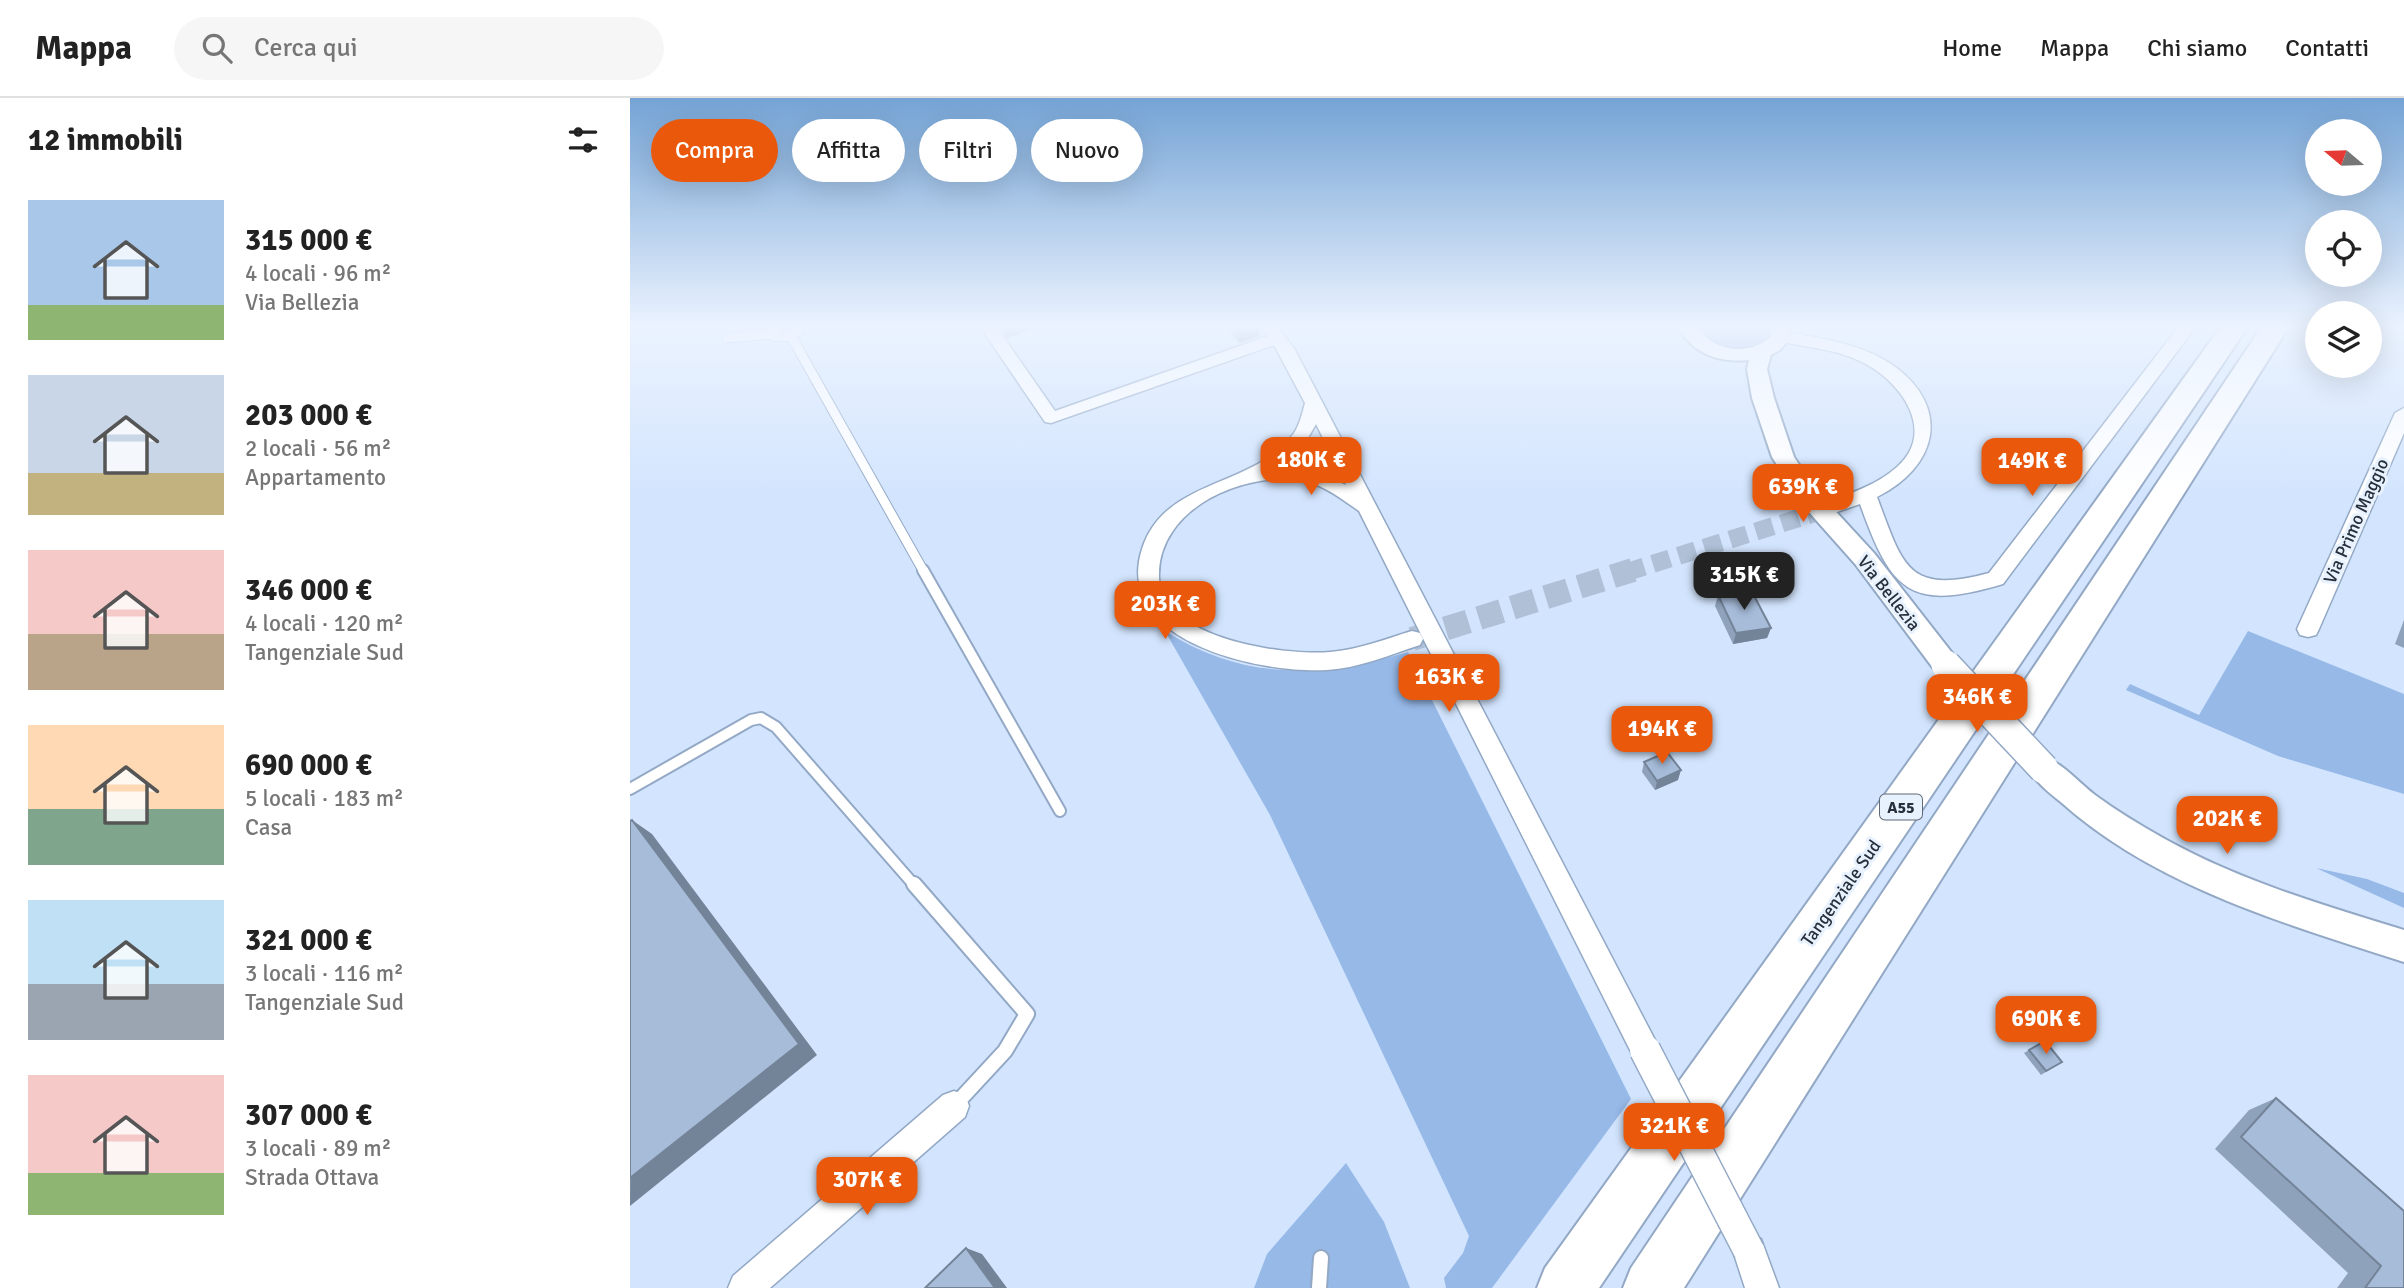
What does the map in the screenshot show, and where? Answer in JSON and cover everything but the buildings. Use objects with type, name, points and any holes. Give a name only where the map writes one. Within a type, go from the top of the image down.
[{"type":"highway","name":"Tangenziale Sud","points":[[1565,1288],[2197,381]]},
{"type":"highway","points":[[1651,1288],[2241,381]]},
{"type":"street","points":[[1025,381],[1051,418],[1148,381]]},
{"type":"street","points":[[1303,381],[1749,1251],[1762,1288]]},
{"type":"street","name":"Via Bellezia","points":[[1750,381],[1763,398]]},
{"type":"street","name":"Via Bellezia","points":[[1759,381],[1783,457],[1808,496],[1865,559],[1946,665],[2073,798],[2121,832],[2204,876],[2319,919],[2404,946]]},
{"type":"street","points":[[1831,508],[1866,494],[1905,470],[1919,450],[1922,427],[1915,403],[1898,381]]},
{"type":"street","points":[[1866,494],[1887,550],[1899,571],[1912,584],[1946,591],[1964,589],[1996,579],[2147,381]]},
{"type":"street","points":[[1285,455],[1307,426],[1314,402]]},
{"type":"street","name":"Via Primo Maggio","points":[[2308,629],[2404,413]]},
{"type":"street","points":[[1340,452],[1301,451],[1285,455],[1257,473],[1205,493],[1181,509],[1165,527],[1153,549],[1148,570],[1149,588],[1158,605],[1183,627],[1215,647],[1264,658],[1328,662],[1373,653],[1412,639]]},
{"type":"street","points":[[1299,472],[1340,452]]},
{"type":"street","points":[[1257,473],[1299,472],[1331,483],[1368,508]]},
{"type":"street","points":[[745,1288],[954,1106]]},
{"type":"lane","points":[[816,381],[1060,810]]},
{"type":"lane","points":[[630,789],[751,720],[761,718],[776,727],[1022,1005],[1027,1014],[1021,1029],[1005,1051],[954,1106]]},
{"type":"lane","points":[[1320,1288],[1321,1258]]},
{"type":"shaded area","points":[[1165,631],[1195,648],[1225,659],[1254,667],[1284,670],[1344,666],[1408,652],[1631,1099],[1492,1288],[1446,1288],[1444,1278],[1463,1253],[1469,1236],[1270,815]]},
{"type":"shaded area","points":[[2248,631],[2404,694],[2404,794],[2278,756],[2126,690],[2130,684],[2199,715]]},
{"type":"shaded area","points":[[2316,868],[2367,879],[2404,893],[2404,908]]},
{"type":"shaded area","points":[[1346,1163],[1384,1222],[1410,1288],[1254,1288],[1267,1254]]},
{"type":"tunnel","points":[[1627,572],[1831,508]]},
{"type":"tunnel","points":[[1412,639],[1633,570]]}]
